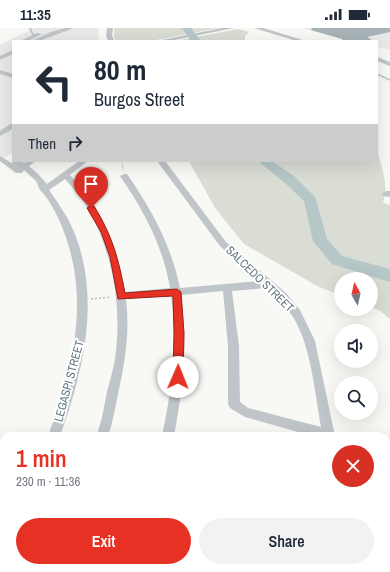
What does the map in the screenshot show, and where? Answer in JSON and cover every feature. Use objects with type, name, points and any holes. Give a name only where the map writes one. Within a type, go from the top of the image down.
[{"type":"street","points":[[34,38],[54,28]]},
{"type":"street","points":[[34,38],[71,28]]},
{"type":"street","points":[[105,40],[106,28]]},
{"type":"street","points":[[110,28],[109,34],[111,40]]},
{"type":"street","points":[[167,40],[231,28]]},
{"type":"street","points":[[257,28],[299,40]]},
{"type":"street","points":[[0,53],[12,47]]},
{"type":"street","points":[[0,58],[12,52]]},
{"type":"street","points":[[378,59],[390,64]]},
{"type":"street","points":[[0,72],[12,76]]},
{"type":"street","points":[[0,128],[12,121]]},
{"type":"street","points":[[0,134],[12,127]]},
{"type":"street","name":"LEGASPI STREET","points":[[0,151],[12,160]]},
{"type":"street","name":"LEGASPI STREET","points":[[0,158],[17,164],[42,183],[44,190],[55,204],[64,222],[78,256],[83,300],[81,343],[61,418],[56,432]]},
{"type":"street","points":[[17,164],[27,162]]},
{"type":"street","points":[[44,190],[83,162]]},
{"type":"street","name":"SALCEDO STREET","points":[[162,162],[223,244],[282,296],[304,324],[310,341],[328,432]]},
{"type":"street","points":[[66,175],[86,199],[105,232],[114,257],[121,296],[121,354],[103,432]]},
{"type":"street","points":[[124,176],[152,219],[160,237],[177,292],[179,333],[178,377],[169,432]]},
{"type":"street","points":[[121,296],[268,284]]},
{"type":"street","points":[[227,288],[234,331],[236,379],[234,404],[245,412],[315,432]]},
{"type":"lane","points":[[30,28],[34,38]]},
{"type":"path","points":[[122,162],[124,176]]},
{"type":"path","points":[[83,300],[121,296]]},
{"type":"shaded area","points":[[34,28],[98,28],[99,40],[12,40],[12,153],[0,160],[0,45]]},
{"type":"shaded area","points":[[114,28],[219,28],[156,40],[115,40]]},
{"type":"shaded area","points":[[301,28],[390,28],[390,50],[378,47],[378,40],[346,40]]},
{"type":"shaded area","points":[[238,29],[249,32],[245,36],[245,40],[180,40]]},
{"type":"shaded area","points":[[378,153],[385,183],[385,196],[383,203],[390,205],[390,319],[378,310],[378,272],[334,272],[334,292],[319,287],[244,244],[215,208],[190,162],[378,162]]},
{"type":"building","points":[[312,28],[390,28],[390,32],[367,37],[372,40],[342,40],[311,30]]},
{"type":"waterway","points":[[186,28],[195,40]]},
{"type":"waterway","points":[[378,74],[390,80]]},
{"type":"waterway","points":[[265,162],[290,180],[310,200],[320,241],[337,260],[390,276]]},
{"type":"route","points":[[91,208],[105,232],[110,245],[118,275],[121,296],[177,292],[179,333],[178,377]]}]
